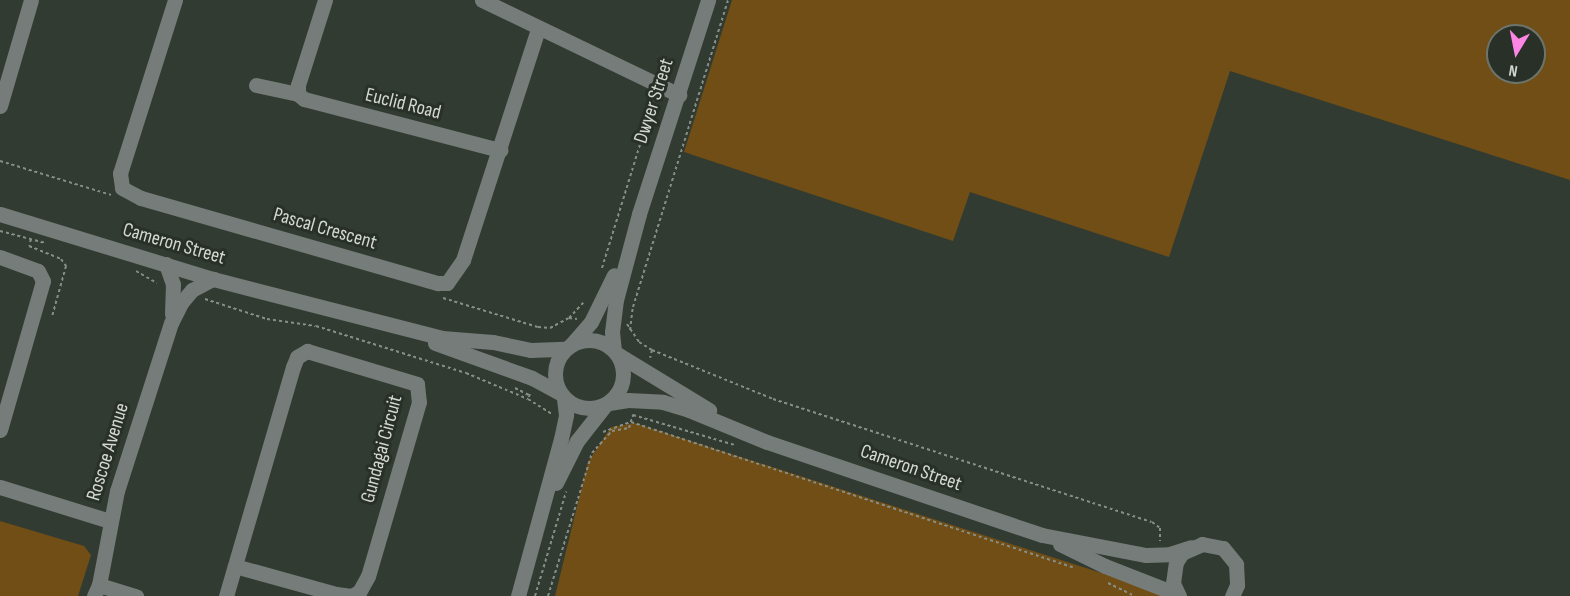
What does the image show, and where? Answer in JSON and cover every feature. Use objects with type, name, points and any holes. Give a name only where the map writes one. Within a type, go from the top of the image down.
[{"type":"street","points":[[0,106],[31,0]]},
{"type":"street","name":"Pascal Crescent","points":[[175,0],[120,173],[120,183],[130,194],[416,278],[447,283],[463,260],[538,29]]},
{"type":"street","points":[[298,94],[303,62],[325,0]]},
{"type":"street","points":[[482,0],[679,95]]},
{"type":"street","name":"Dwyer Street","points":[[568,347],[591,322],[609,290],[639,214],[708,0]]},
{"type":"street","name":"Euclid Road","points":[[256,85],[298,94],[322,106],[500,150]]},
{"type":"street","name":"Cameron Street","points":[[0,214],[213,279],[442,338],[493,342],[531,350],[568,347]]},
{"type":"street","name":"Dwyer Street","points":[[615,352],[612,332],[615,302],[639,214]]},
{"type":"street","points":[[0,257],[38,271],[44,281],[0,430]]},
{"type":"street","points":[[166,264],[174,288],[171,322]]},
{"type":"street","points":[[171,322],[189,293],[213,279]]},
{"type":"street","name":"Cameron Street","points":[[337,310],[532,378],[562,396]]},
{"type":"street","name":"Roscoe Avenue","points":[[97,590],[110,521],[171,322]]},
{"type":"street","points":[[518,596],[566,415],[554,375],[559,356],[568,347],[593,340],[615,352],[620,361],[623,379],[616,396],[577,441],[542,510]]},
{"type":"street","name":"Gundagai Circuit","points":[[226,596],[297,357],[307,351],[417,384],[419,402],[368,576],[359,592],[351,596],[336,594],[235,566]]},
{"type":"street","name":"Cameron Street","points":[[615,352],[666,386],[767,442]]},
{"type":"street","points":[[562,396],[571,404],[588,409],[607,404]]},
{"type":"street","name":"Cameron Street","points":[[607,404],[628,400],[663,402],[688,410],[767,442],[1042,535],[1105,566],[1178,595]]},
{"type":"street","points":[[0,486],[110,521]]},
{"type":"street","name":"Cameron Street","points":[[1042,535],[1157,555],[1213,544],[1231,555],[1239,575],[1232,596]]},
{"type":"street","points":[[1178,595],[1173,583],[1176,562],[1191,547]]},
{"type":"street","points":[[97,590],[136,596]]},
{"type":"path","points":[[630,330],[633,307],[728,0]]},
{"type":"path","points":[[601,270],[665,63]]},
{"type":"path","points":[[0,231],[53,246]]},
{"type":"path","points":[[135,271],[174,288]]},
{"type":"path","points":[[189,293],[267,319],[316,326],[466,373],[528,399]]},
{"type":"path","points":[[569,318],[588,297]]},
{"type":"path","points":[[652,350],[773,399],[1152,522],[1160,528],[1162,537],[1157,555]]},
{"type":"path","points":[[598,437],[606,430],[631,422],[1073,567]]},
{"type":"path","points":[[548,596],[592,453],[612,432],[629,428],[631,422]]},
{"type":"path","points":[[585,454],[591,446]]},
{"type":"path","points":[[535,596],[569,484]]},
{"type":"path","points":[[1104,582],[1136,596]]},
{"type":"shaded area","points":[[732,0],[1570,0],[1570,180],[1230,71],[1169,257],[970,192],[953,241],[684,152]]},
{"type":"shaded area","points":[[635,423],[1173,596],[555,596],[588,462],[611,427]]},
{"type":"shaded area","points":[[0,521],[84,546],[91,555],[78,596],[0,596]]}]
